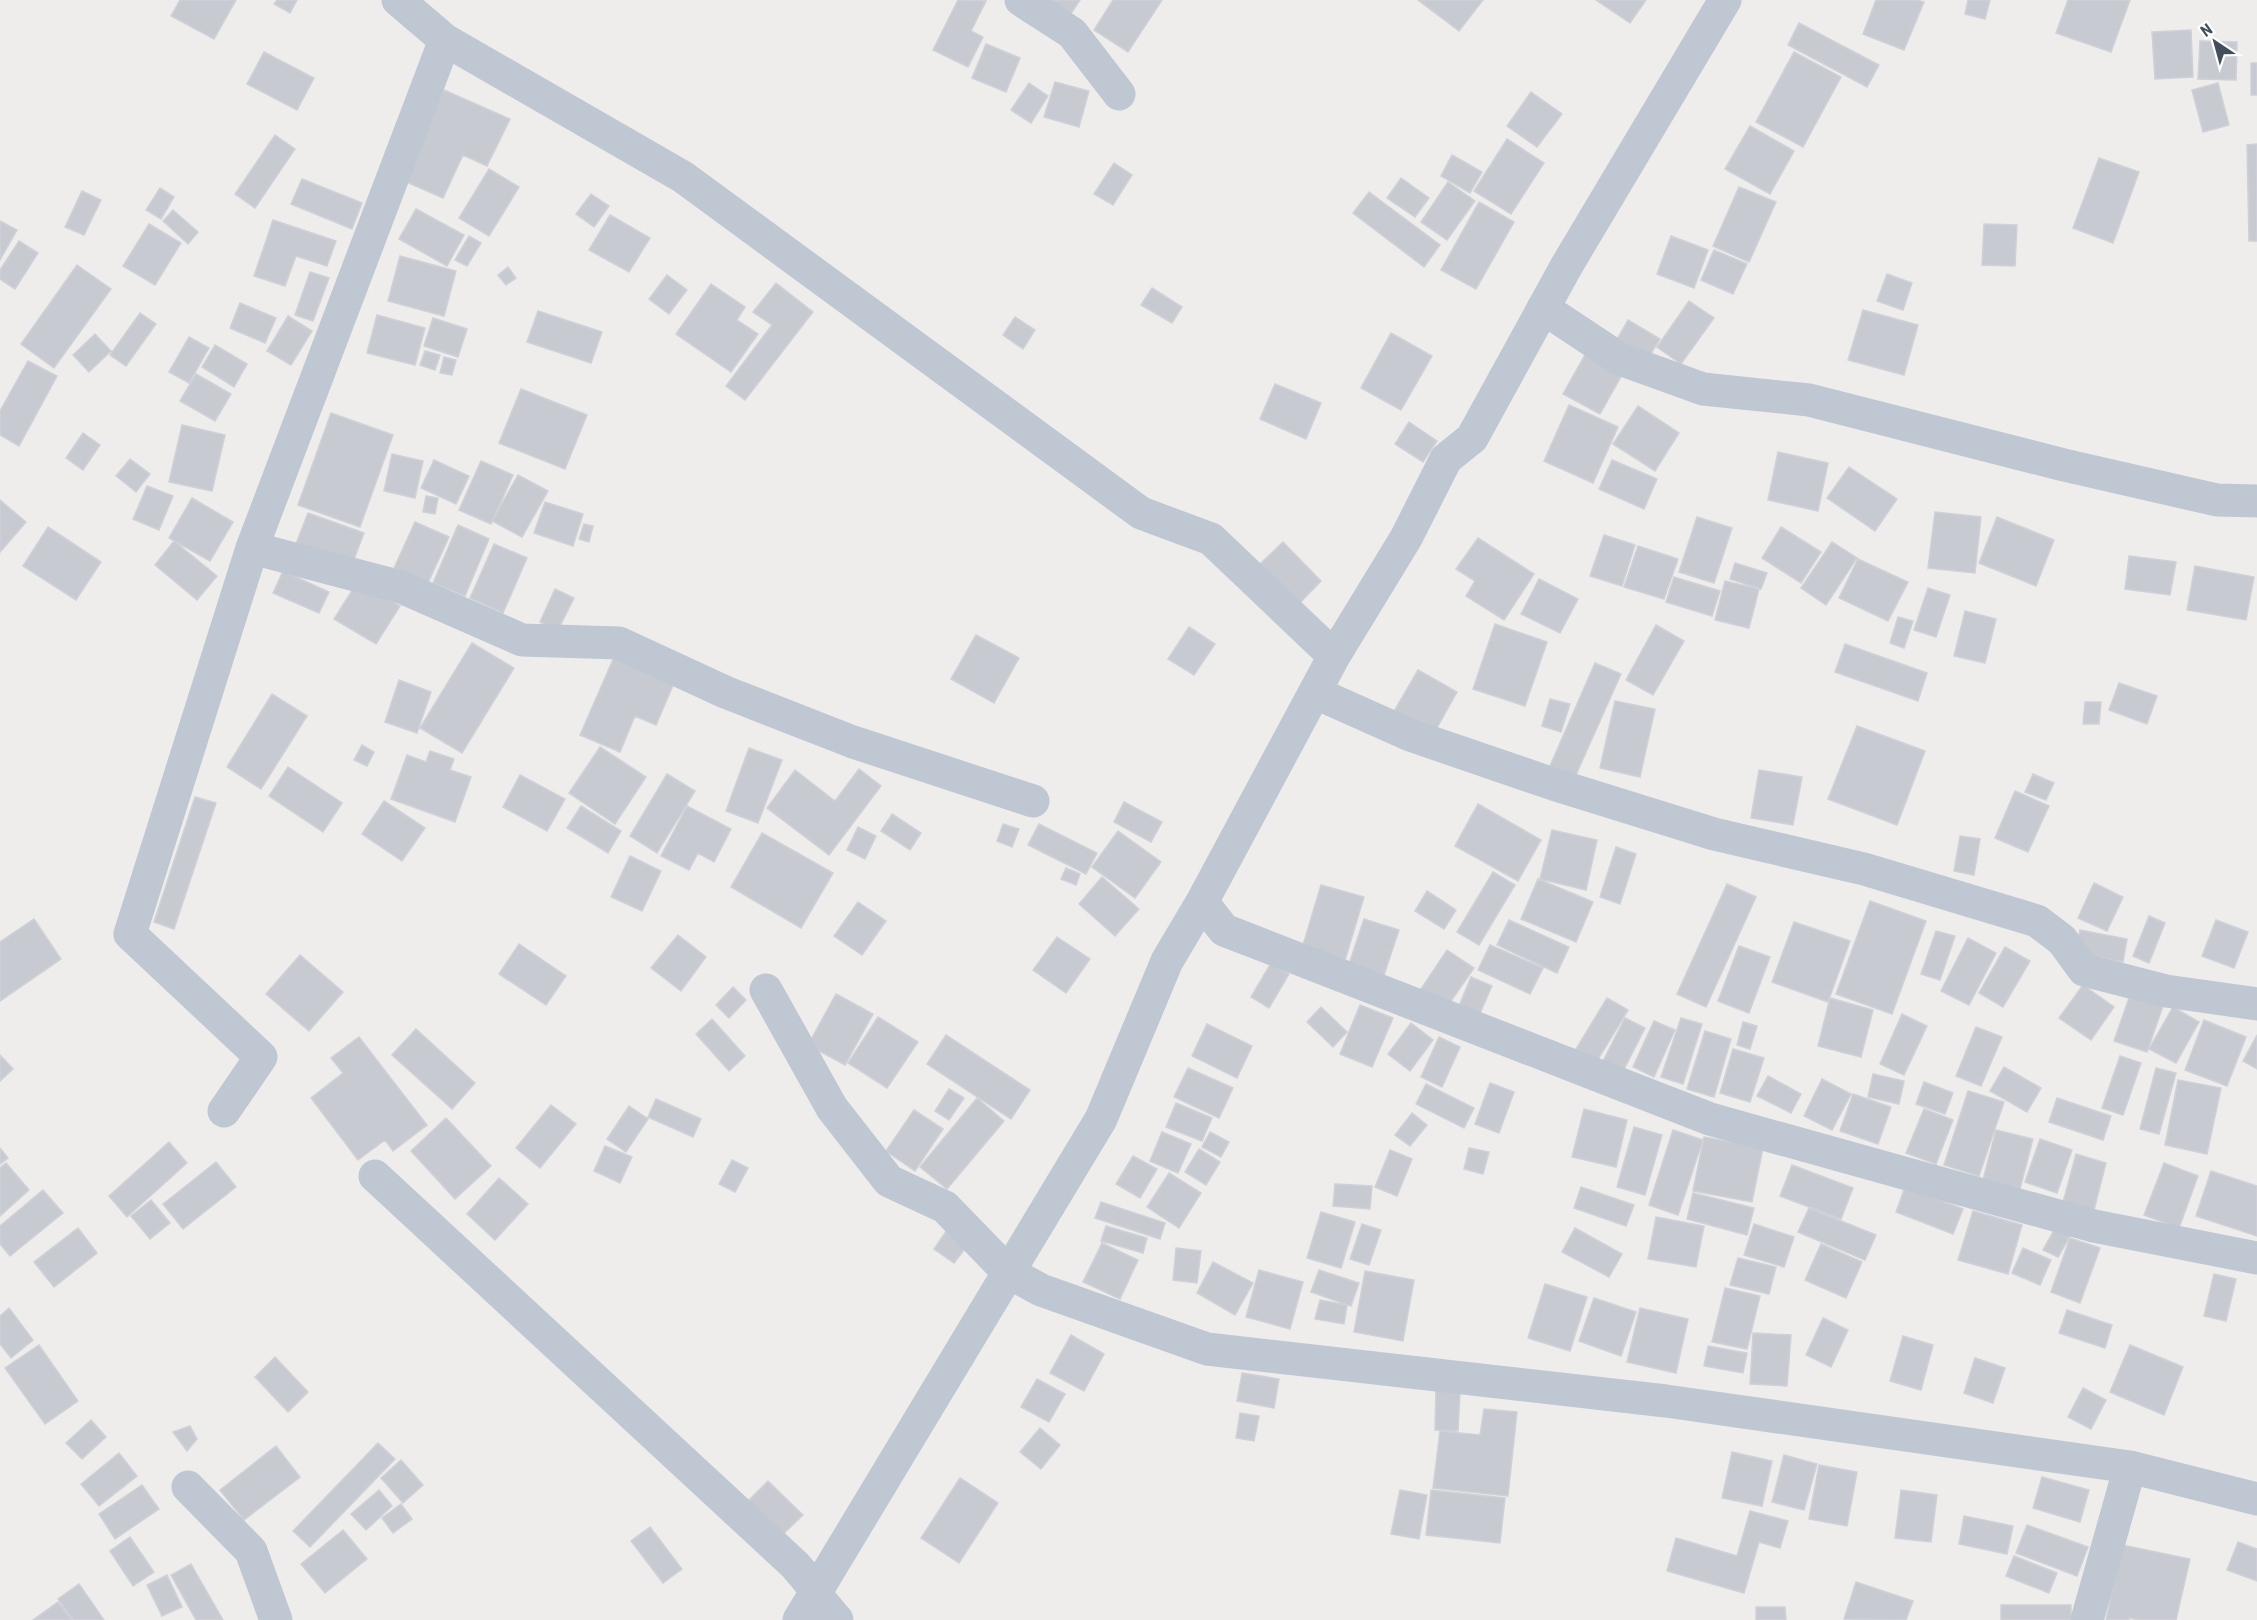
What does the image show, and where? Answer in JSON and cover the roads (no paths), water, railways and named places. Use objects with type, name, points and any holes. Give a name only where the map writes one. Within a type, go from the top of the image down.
[{"type":"street","points":[[398,0],[445,40],[683,177],[1141,513],[1211,539],[1334,656]]},
{"type":"street","points":[[1021,0],[1072,33],[1119,94]]},
{"type":"street","points":[[810,1601],[1101,1119],[1167,961],[1202,902],[1334,656],[1406,538],[1446,459],[1472,438],[1543,308],[1725,0]]},
{"type":"street","points":[[224,1111],[261,1057],[130,934],[252,548],[445,40]]},
{"type":"street","points":[[1543,308],[1620,359],[1703,388],[1809,400],[2064,465],[2217,500],[2257,501]]},
{"type":"street","points":[[252,548],[401,587],[522,640],[619,643],[725,692],[853,742],[1033,801]]},
{"type":"street","points":[[1316,693],[1410,735],[1553,784],[1714,834],[1864,869],[2037,921],[2062,940],[2084,970],[2166,991],[2257,1004]]},
{"type":"street","points":[[1202,902],[1224,930],[1710,1119],[2094,1226],[2257,1258]]},
{"type":"street","points":[[766,990],[832,1108],[889,1180],[945,1207],[1008,1272],[1041,1290],[1207,1349],[1666,1401],[2130,1467],[2257,1499]]},
{"type":"street","points":[[375,1176],[795,1564],[810,1601],[837,1620]]},
{"type":"street","points":[[2087,1620],[2130,1467]]},
{"type":"street","points":[[188,1487],[251,1551],[276,1620]]}]
